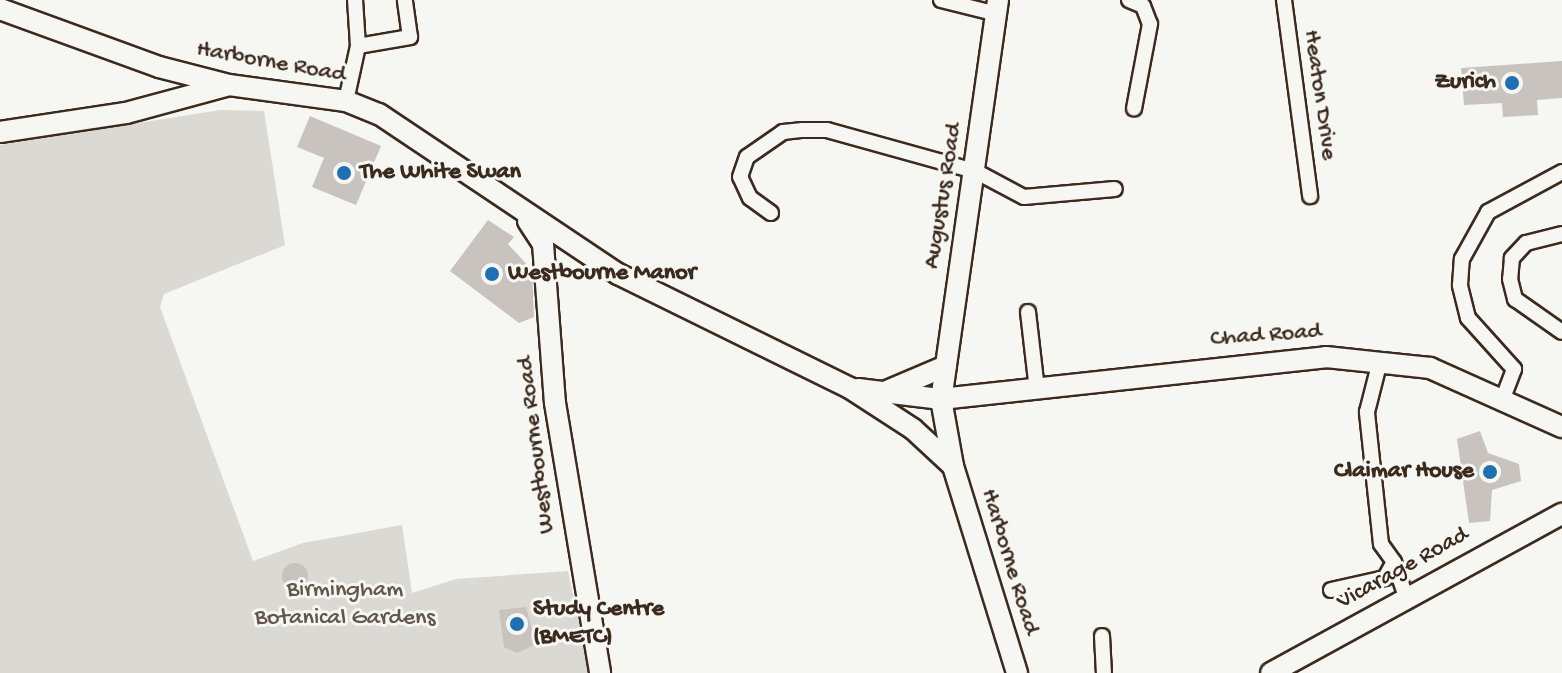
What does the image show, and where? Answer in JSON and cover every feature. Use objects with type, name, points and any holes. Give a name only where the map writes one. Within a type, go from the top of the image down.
[{"type":"main road","name":"Augustus Road","points":[[943,382],[998,7]]},
{"type":"main road","name":"Harborne Road","points":[[0,9],[159,67],[229,85],[346,101],[414,134],[523,214],[552,241],[664,299],[850,388],[913,429],[953,466]]},
{"type":"main road","points":[[0,132],[126,113],[229,85]]},
{"type":"main road","name":"Westbourne Road","points":[[552,241],[553,392],[600,673]]},
{"type":"main road","name":"Chad Road","points":[[943,382],[962,397],[1037,390],[1248,361],[1380,361],[1430,368],[1562,427]]},
{"type":"main road","name":"Harborne Road","points":[[850,388],[880,393],[943,382],[953,466],[1017,673]]},
{"type":"main road","points":[[880,393],[943,382]]},
{"type":"main road","name":"Vicarage Road","points":[[1271,673],[1562,514]]},
{"type":"street","points":[[346,101],[358,46],[355,0]]},
{"type":"street","points":[[358,46],[410,37],[405,0]]},
{"type":"street","points":[[941,0],[998,7]]},
{"type":"street","points":[[1129,0],[1143,6],[1150,24],[1134,109]]},
{"type":"street","name":"Heaton Drive","points":[[1284,0],[1310,196]]},
{"type":"street","points":[[771,213],[750,198],[740,177],[747,157],[783,132],[827,130],[975,171],[1024,197],[1115,189]]},
{"type":"street","points":[[1503,398],[1514,369],[1468,318],[1460,285],[1462,259],[1488,212],[1562,172]]},
{"type":"street","points":[[1562,234],[1526,243],[1512,258],[1510,279],[1515,299],[1562,332]]},
{"type":"street","points":[[1028,312],[1037,390]]},
{"type":"street","points":[[1380,361],[1367,412],[1381,544],[1394,562],[1406,597]]},
{"type":"street","points":[[1331,590],[1385,578],[1394,562]]},
{"type":"street","points":[[1102,636],[1104,673]]},
{"type":"green space","name":"Birmingham Botanical Gardens","points":[[220,110],[264,111],[285,245],[164,294],[160,307],[253,561],[303,543],[402,525],[412,593],[456,579],[568,571],[590,673],[0,673],[0,145]]},
{"type":"building","name":"Zurich","points":[[1562,61],[1562,98],[1537,100],[1538,115],[1503,117],[1502,103],[1464,105],[1461,68]]},
{"type":"building","name":"The White Swan","points":[[310,116],[381,146],[356,205],[312,187],[324,158],[297,147]]},
{"type":"building","name":"Westbourne Manor","points":[[488,220],[514,237],[508,244],[532,270],[534,317],[519,323],[450,271]]},
{"type":"building","name":"Claimar House","points":[[1480,431],[1488,453],[1519,464],[1521,481],[1492,490],[1490,521],[1469,523],[1457,439]]},
{"type":"building","points":[[295,563],[304,567],[308,576],[304,585],[295,589],[286,585],[282,576],[286,567]]},
{"type":"building","name":"Study Centre (BMETC)","points":[[526,607],[536,644],[517,653],[504,647],[499,610]]},
{"type":"place","name":"Zurich","points":[[1512,83]]},
{"type":"place","name":"The White Swan","points":[[344,173]]},
{"type":"place","name":"Westbourne Manor","points":[[492,274]]},
{"type":"place","name":"Claimar House","points":[[1490,472]]},
{"type":"place","name":"Study Centre (BMETC)","points":[[517,624]]}]
